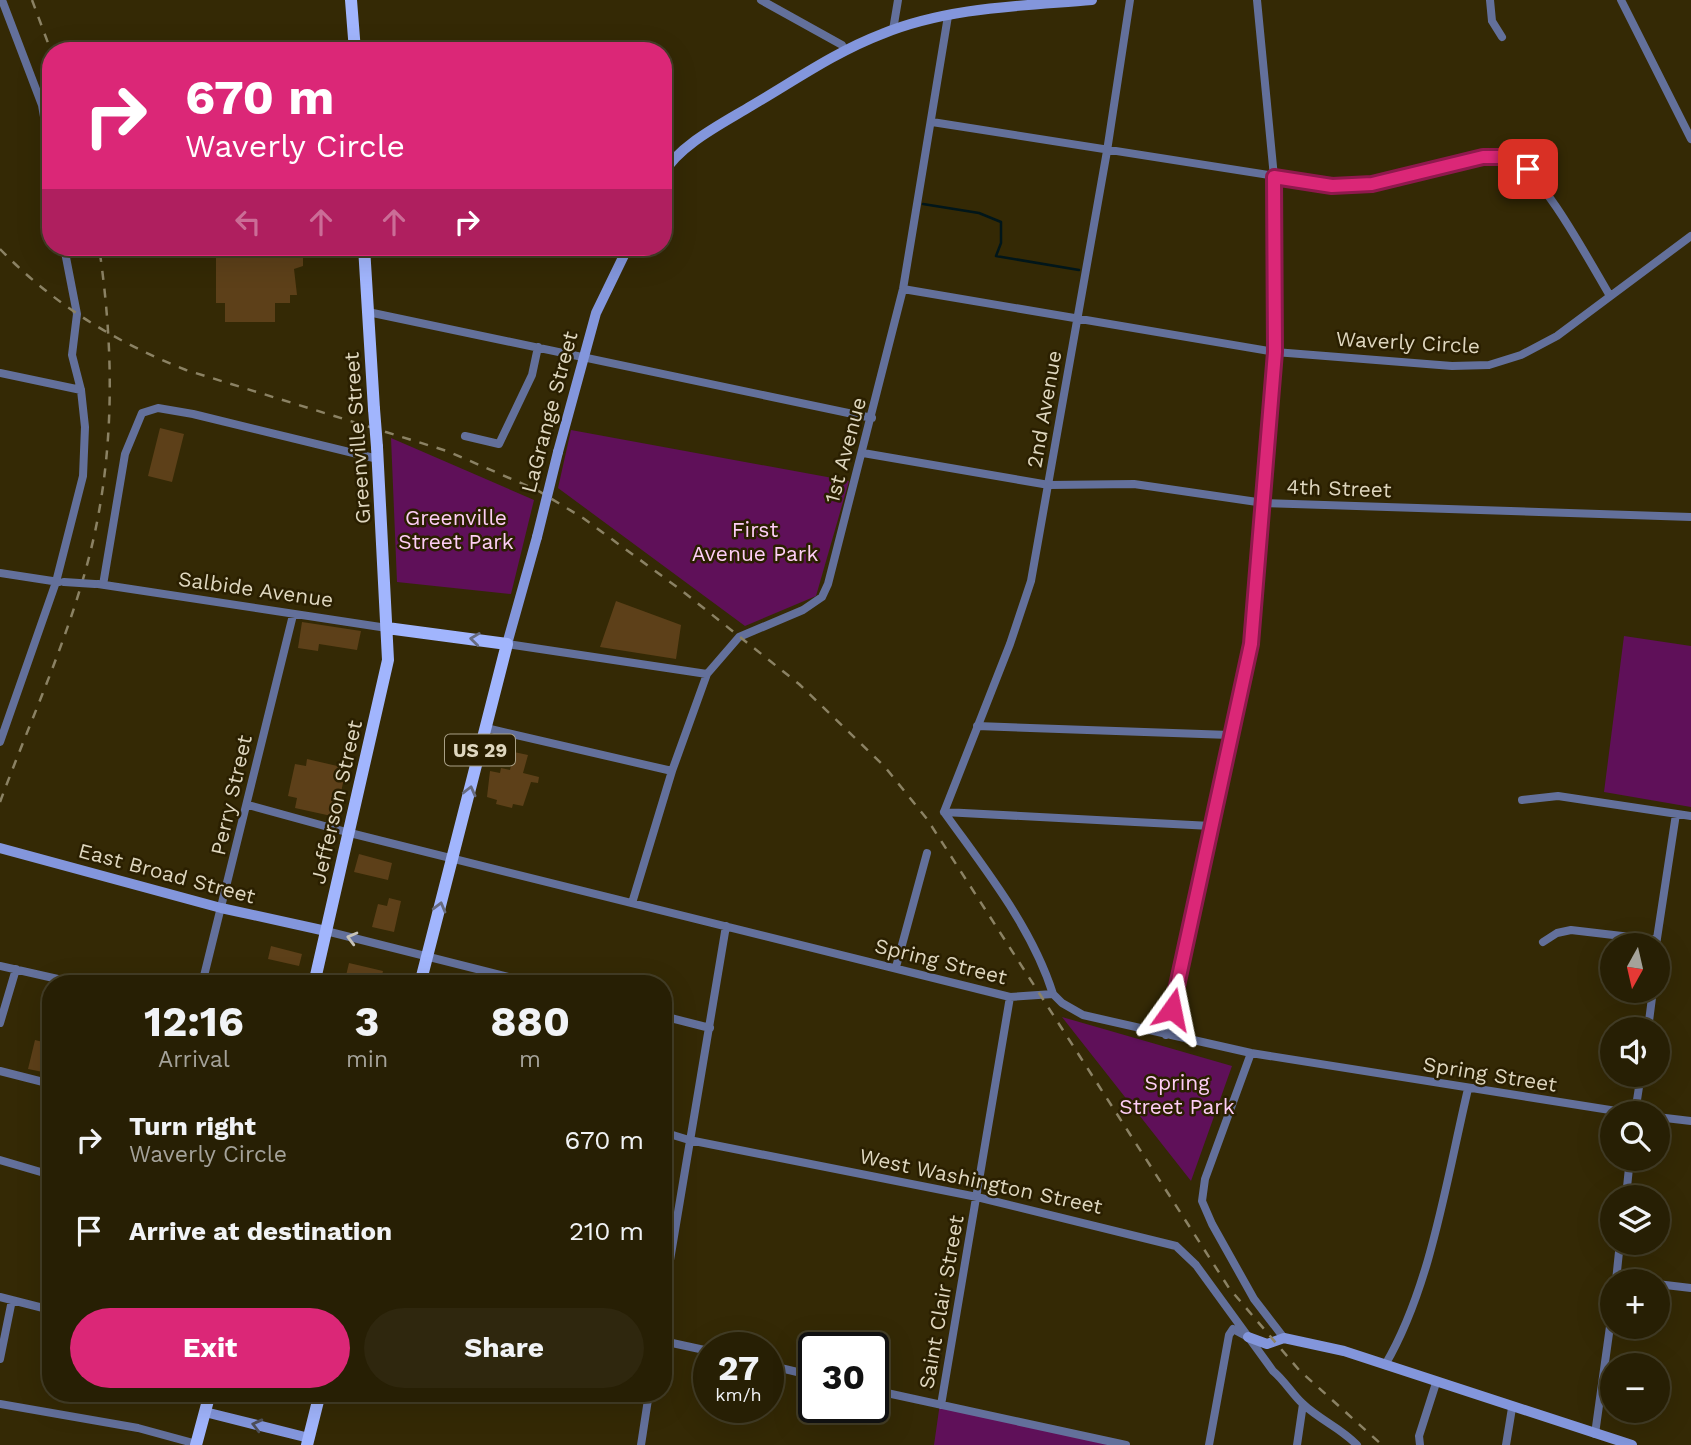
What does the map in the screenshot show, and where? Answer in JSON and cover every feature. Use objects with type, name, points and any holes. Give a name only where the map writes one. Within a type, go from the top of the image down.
[{"type":"main road","points":[[351,0],[354,42]]},
{"type":"main road","name":"Greenville Street","points":[[365,256],[387,628]]},
{"type":"main road","name":"Salbide Avenue","points":[[387,628],[507,644]]},
{"type":"main road","name":"Jefferson Street","points":[[316,975],[388,660],[387,628]]},
{"type":"main road","points":[[388,660],[403,630]]},
{"type":"main road","name":"LaGrange Street","points":[[426,958],[507,644]]},
{"type":"main road","name":"US 29","points":[[422,975],[426,958]]},
{"type":"main road","points":[[196,1444],[207,1402]]},
{"type":"main road","points":[[308,1441],[318,1402]]},
{"type":"street","points":[[2,0],[42,105]]},
{"type":"street","points":[[761,0],[842,45],[845,50]]},
{"type":"street","points":[[893,30],[898,0]]},
{"type":"street","points":[[672,162],[708,132],[845,50],[893,30],[991,8],[1093,0]]},
{"type":"street","name":"2nd Avenue","points":[[944,812],[1010,644],[1031,581],[1107,151],[1130,0]]},
{"type":"street","points":[[1166,1035],[1251,644],[1264,503],[1275,352],[1274,177],[1257,0]]},
{"type":"street","points":[[1490,0],[1492,21],[1502,37]]},
{"type":"street","points":[[1621,0],[1691,139]]},
{"type":"street","name":"1st Avenue","points":[[632,903],[672,771],[707,674],[739,637],[803,610],[821,597],[828,584],[903,289],[948,16]]},
{"type":"street","points":[[932,122],[1332,186],[1372,184],[1483,157],[1509,157],[1528,169],[1610,296]]},
{"type":"street","name":"Waverly Circle","points":[[903,289],[1275,352],[1452,366],[1489,365],[1521,355],[1557,336],[1691,236]]},
{"type":"street","points":[[0,742],[60,582],[83,476],[85,427],[81,390],[72,355],[77,314],[66,256]]},
{"type":"street","name":"LaGrange Street","points":[[507,644],[596,313],[624,256]]},
{"type":"street","points":[[368,312],[872,418]]},
{"type":"street","points":[[465,436],[499,444],[531,375],[538,347]]},
{"type":"street","points":[[0,373],[81,390]]},
{"type":"street","points":[[99,584],[125,454],[142,413],[158,408],[377,453]]},
{"type":"street","name":"4th Street","points":[[863,453],[1049,485],[1134,484],[1264,503],[1691,517]]},
{"type":"street","name":"Salbide Avenue","points":[[0,573],[60,582],[99,584],[387,628]]},
{"type":"street","name":"Perry Street","points":[[204,975],[293,615]]},
{"type":"street","points":[[507,644],[707,674]]},
{"type":"street","points":[[977,726],[1230,735]]},
{"type":"street","points":[[486,728],[672,771]]},
{"type":"street","points":[[1522,800],[1558,796],[1691,816]]},
{"type":"street","name":"Spring Street","points":[[248,805],[350,833],[1010,997],[1053,994],[1083,1015],[1166,1035],[1251,1053],[1600,1109]]},
{"type":"street","points":[[944,812],[1211,826]]},
{"type":"street","points":[[944,812],[1010,907],[1044,966],[1053,994]]},
{"type":"street","points":[[1657,933],[1676,814]]},
{"type":"street","name":"East Broad Street","points":[[0,848],[221,908],[326,931]]},
{"type":"street","points":[[896,967],[927,853]]},
{"type":"street","points":[[672,1254],[726,926]]},
{"type":"street","points":[[1543,942],[1557,933],[1571,930],[1600,934]]},
{"type":"street","points":[[326,931],[496,975]]},
{"type":"street","points":[[0,966],[42,975]]},
{"type":"street","points":[[0,1023],[16,969]]},
{"type":"street","name":"Saint Clair Street","points":[[941,1405],[1010,997]]},
{"type":"street","points":[[672,1018],[710,1028]]},
{"type":"street","points":[[1251,1053],[1205,1179],[1202,1201],[1254,1299],[1284,1338]]},
{"type":"street","points":[[0,1071],[42,1082]]},
{"type":"street","points":[[1385,1365],[1398,1343],[1420,1286],[1468,1089]]},
{"type":"street","points":[[1670,1119],[1691,1121]]},
{"type":"street","name":"West Washington Street","points":[[672,1135],[977,1197],[1176,1246],[1196,1265],[1273,1371],[1288,1383],[1303,1404],[1346,1434],[1357,1445]]},
{"type":"street","points":[[0,1160],[42,1172]]},
{"type":"street","points":[[1670,1286],[1691,1288]]},
{"type":"street","points":[[0,1297],[42,1308]]},
{"type":"street","points":[[0,1359],[12,1300]]},
{"type":"street","points":[[1209,1445],[1229,1335],[1233,1329],[1267,1344],[1284,1338],[1344,1351],[1632,1445]]},
{"type":"street","points":[[1595,1434],[1608,1339]]},
{"type":"street","points":[[672,1343],[693,1348]]},
{"type":"street","points":[[1420,1445],[1419,1436],[1436,1383]]},
{"type":"street","points":[[889,1394],[1126,1445]]},
{"type":"street","points":[[641,1445],[648,1402]]},
{"type":"street","points":[[0,1404],[138,1428],[196,1444]]},
{"type":"street","points":[[1297,1445],[1303,1404]]},
{"type":"street","points":[[1506,1445],[1512,1408]]},
{"type":"street","points":[[205,1412],[308,1441]]},
{"type":"green space","name":"First Avenue Park","points":[[571,430],[849,481],[816,596],[745,626],[558,488]]},
{"type":"green space","name":"Greenville Street Park","points":[[391,438],[534,500],[511,594],[397,582]]},
{"type":"green space","points":[[1624,636],[1691,646],[1691,807],[1604,792]]},
{"type":"green space","name":"Spring Street Park","points":[[1062,1017],[1232,1066],[1191,1181]]},
{"type":"green space","points":[[940,1403],[1112,1445],[934,1445]]},
{"type":"building","points":[[216,256],[303,256],[303,266],[294,269],[297,295],[290,295],[290,303],[275,303],[275,322],[225,322],[225,303],[216,303]]},
{"type":"building","points":[[160,428],[184,434],[172,482],[148,476]]},
{"type":"building","points":[[616,601],[681,625],[676,659],[600,647]]},
{"type":"building","points":[[302,622],[361,631],[357,650],[319,644],[318,651],[298,648]]},
{"type":"building","points":[[514,752],[528,755],[523,773],[539,777],[538,783],[531,782],[523,806],[513,804],[512,808],[496,804],[497,800],[487,797],[490,771],[500,773],[501,768],[510,770]]},
{"type":"building","points":[[307,759],[346,768],[336,817],[295,808],[297,798],[288,796],[295,764],[306,766]]},
{"type":"building","points":[[359,854],[392,863],[388,880],[354,872]]},
{"type":"building","points":[[389,898],[401,901],[394,932],[372,927],[378,904],[387,906]]},
{"type":"building","points":[[271,946],[302,954],[299,966],[268,959]]},
{"type":"building","points":[[349,963],[383,971],[382,975],[346,975]]},
{"type":"building","points":[[35,1040],[42,1042],[42,1072],[28,1069]]},
{"type":"waterway","points":[[923,204],[979,213],[1001,222],[1001,243],[996,256],[1079,270]]},
{"type":"railway","points":[[32,0],[48,42]]},
{"type":"railway","points":[[0,249],[41,287],[86,320],[160,359],[186,370],[447,451],[537,490],[583,518],[681,590],[799,684],[885,767],[927,819],[1229,1288],[1299,1370],[1382,1445]]},
{"type":"railway","points":[[0,802],[76,601],[95,532],[106,461],[110,390],[107,318],[100,256]]},
{"type":"route","points":[[1172,1009],[1251,644],[1275,352],[1274,177],[1332,186],[1372,184],[1483,157],[1509,157],[1528,169]]}]
